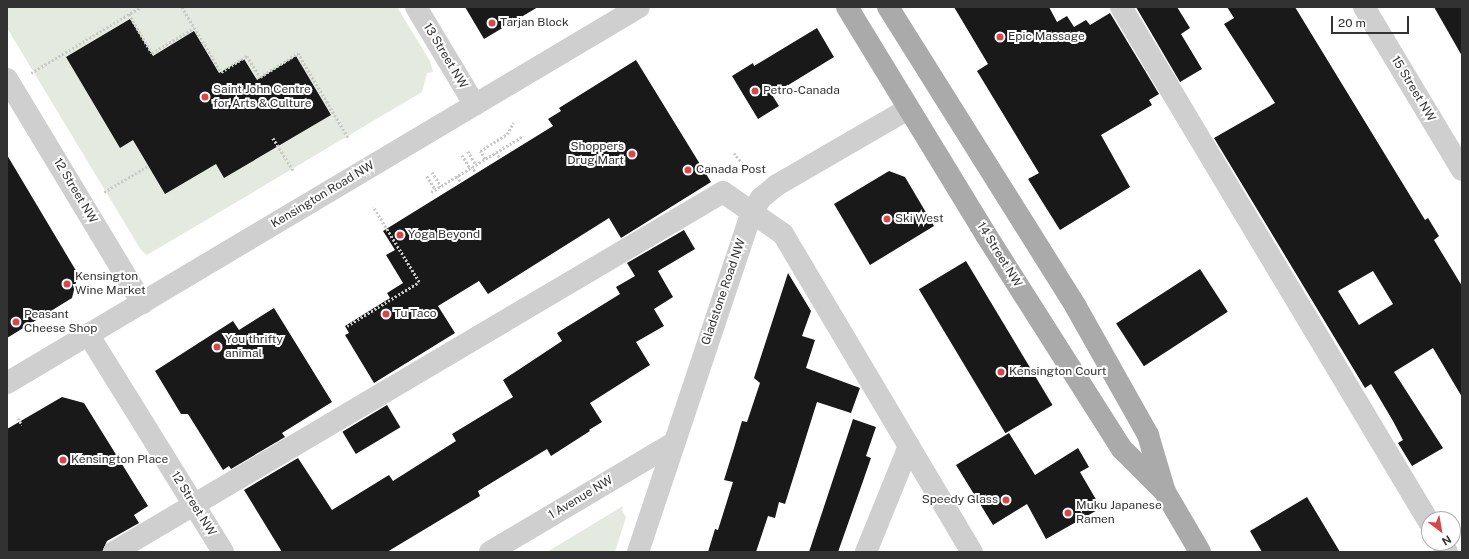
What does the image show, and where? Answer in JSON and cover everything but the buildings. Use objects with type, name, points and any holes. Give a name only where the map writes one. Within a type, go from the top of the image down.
[{"type":"main road","name":"14 Street NW","points":[[847,7],[908,109],[1122,449],[1165,492]]},
{"type":"main road","name":"14 Street NW","points":[[888,7],[1083,321],[1148,435],[1165,492],[1200,552]]},
{"type":"street","name":"13 Street NW","points":[[416,7],[475,106]]},
{"type":"street","name":"Kensington Road NW","points":[[7,383],[475,106],[639,7]]},
{"type":"street","points":[[1121,7],[1422,511]]},
{"type":"street","name":"15 Street NW","points":[[1364,7],[1462,170]]},
{"type":"street","name":"12 Street NW","points":[[7,79],[142,303]]},
{"type":"street","name":"Gladstone Road NW","points":[[638,552],[672,444],[751,214],[760,198],[777,185],[908,109]]},
{"type":"street","points":[[114,552],[723,192],[751,214],[783,234],[972,552]]},
{"type":"street","name":"12 Street NW","points":[[88,334],[223,552]]},
{"type":"street","name":"1 Avenue NW","points":[[490,552],[672,444]]},
{"type":"street","points":[[866,552],[909,446]]},
{"type":"path","points":[[30,73],[141,7]]},
{"type":"path","points":[[182,7],[221,72],[247,56],[259,75]]},
{"type":"path","points":[[129,14],[152,53],[194,28]]},
{"type":"path","points":[[255,77],[298,53],[349,139]]},
{"type":"path","points":[[485,158],[480,151],[507,134],[513,123]]},
{"type":"path","points":[[431,192],[523,136]]},
{"type":"path","points":[[273,138],[294,172]]},
{"type":"path","points":[[468,151],[476,164]]},
{"type":"path","points":[[496,152],[500,158]]},
{"type":"path","points":[[734,153],[751,174]]},
{"type":"path","points":[[462,155],[476,173]]},
{"type":"path","points":[[103,193],[148,166]]},
{"type":"path","points":[[432,172],[441,186]]},
{"type":"path","points":[[427,176],[435,189]]},
{"type":"path","points":[[457,176],[460,182]]},
{"type":"path","points":[[347,326],[419,282],[373,207]]},
{"type":"path","points":[[18,418],[22,425]]},
{"type":"shaded area","points":[[7,7],[397,7],[430,61],[433,72],[427,73],[422,92],[147,255],[141,250],[7,28]]},
{"type":"shaded area","points":[[623,506],[622,510],[626,517],[615,552],[547,552]]},
{"type":"place","name":"Tarjan Block","points":[[492,23]]},
{"type":"place","name":"Epic Massage","points":[[1000,37]]},
{"type":"place","name":"Petro-Canada","points":[[755,91]]},
{"type":"place","name":"Saint John Centre for Arts & Culture","points":[[205,97]]},
{"type":"place","name":"Shoppers Drug Mart","points":[[632,154]]},
{"type":"place","name":"Canada Post","points":[[688,170]]},
{"type":"place","name":"Ski West","points":[[887,219]]},
{"type":"place","name":"Yoga Beyond","points":[[400,235]]},
{"type":"place","name":"Kensington Wine Market","points":[[67,284]]},
{"type":"place","name":"Tu Taco","points":[[386,314]]},
{"type":"place","name":"Peasant Cheese Shop","points":[[16,322]]},
{"type":"place","name":"You thrifty animal","points":[[217,347]]},
{"type":"place","name":"Kensington Court","points":[[1001,372]]},
{"type":"place","name":"Kensington Place","points":[[63,460]]},
{"type":"place","name":"Speedy Glass","points":[[1006,500]]},
{"type":"place","name":"Muku Japanese Ramen","points":[[1068,513]]}]
